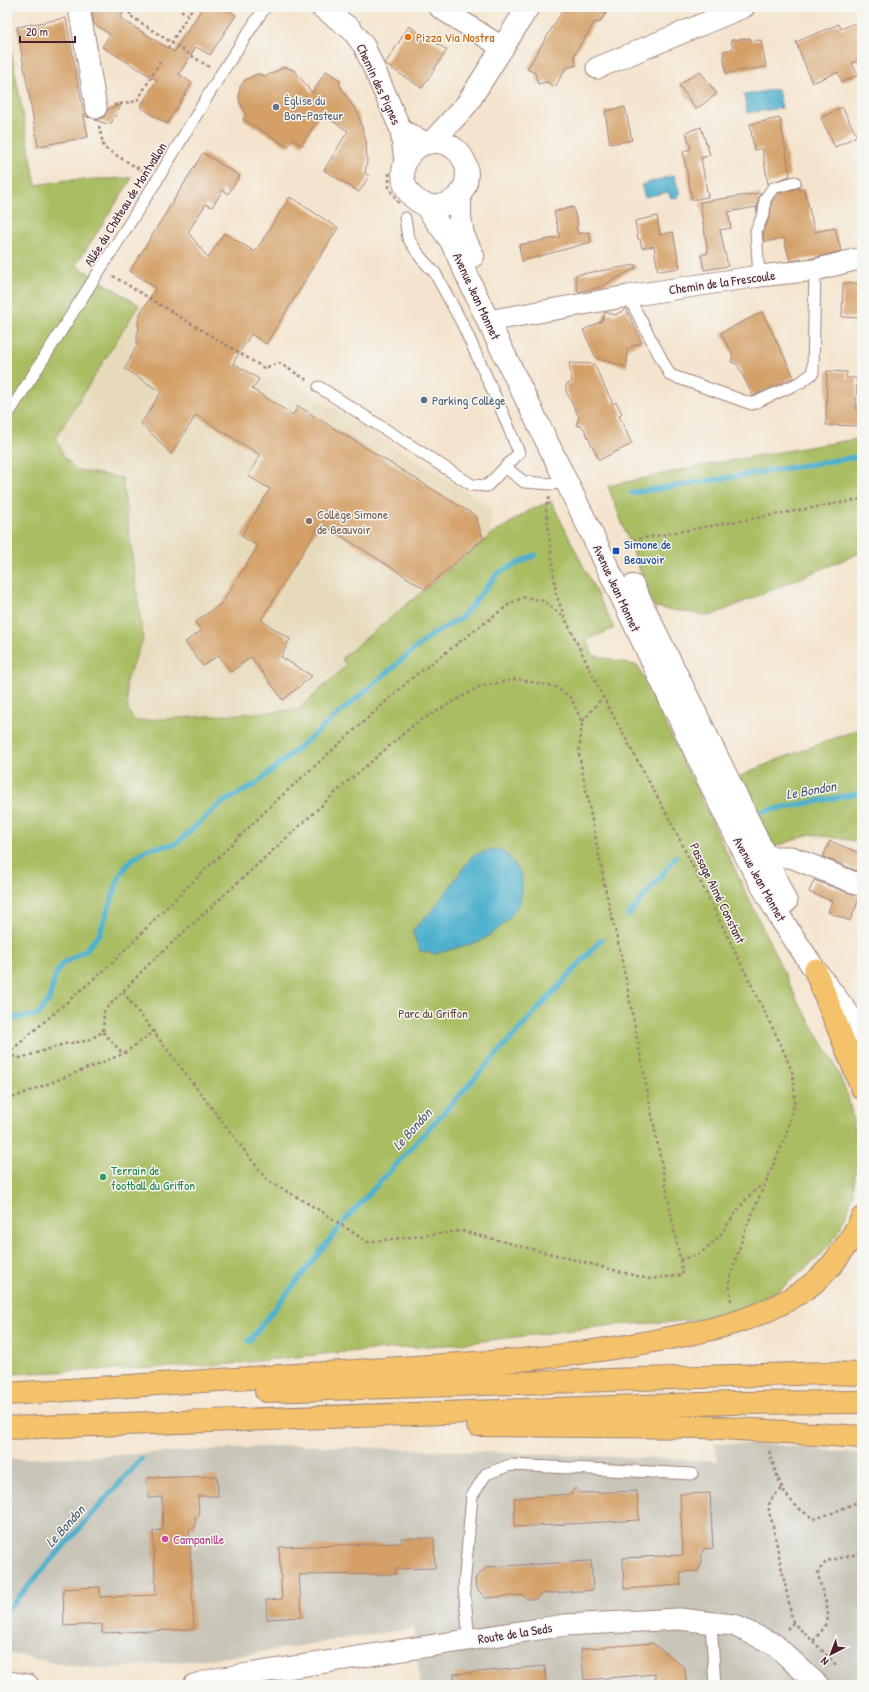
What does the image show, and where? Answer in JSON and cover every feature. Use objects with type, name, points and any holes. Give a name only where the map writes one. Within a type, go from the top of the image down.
[{"type":"highway","points":[[814,970],[862,1088]]},
{"type":"highway","points":[[7,1394],[521,1360],[585,1352],[697,1333],[733,1324],[781,1305],[812,1284],[832,1263],[847,1244],[862,1218]]},
{"type":"highway","points":[[722,1376],[817,1364],[862,1363]]},
{"type":"highway","points":[[7,1399],[722,1376],[826,1373],[862,1374]]},
{"type":"highway","points":[[7,1428],[722,1403],[862,1402]]},
{"type":"highway","points":[[151,1423],[707,1427],[862,1437]]},
{"type":"street","points":[[79,7],[96,108]]},
{"type":"street","points":[[439,7],[503,48]]},
{"type":"street","points":[[429,143],[467,104],[528,7]]},
{"type":"street","points":[[597,68],[744,7]]},
{"type":"street","name":"Chemin des Pignes","points":[[324,8],[351,29],[364,46],[401,130],[405,162]]},
{"type":"street","points":[[459,153],[467,104]]},
{"type":"street","name":"Chemin des Pignes","points":[[401,130],[429,143]]},
{"type":"street","points":[[429,143],[442,143],[452,147],[459,153],[464,163],[466,173],[465,183],[460,193],[453,200],[434,206],[424,204],[409,192],[404,182],[403,172],[405,162],[417,147],[429,143]]},
{"type":"street","name":"Avenue Jean Monnet","points":[[460,193],[460,217],[463,235],[556,486],[591,516]]},
{"type":"street","name":"Avenue Jean Monnet","points":[[424,204],[451,241],[495,320],[745,835],[778,916],[814,970],[862,1032]]},
{"type":"street","name":"Chemin de la Frescoule","points":[[495,320],[628,296],[759,276],[815,270],[862,258]]},
{"type":"street","name":"Avenue Jean Monnet","points":[[745,835],[766,857],[814,970]]},
{"type":"street","points":[[766,857],[791,857],[862,886]]},
{"type":"street","name":"Route de la Seds","points":[[194,1685],[216,1679],[565,1625],[679,1619],[733,1625],[774,1644],[818,1685]]},
{"type":"street","points":[[7,1682],[28,1685]]},
{"type":"lane","name":"Allée du Château de Montvallon","points":[[7,416],[157,180],[221,74],[265,7]]},
{"type":"lane","points":[[759,276],[756,231],[764,213],[765,199],[773,188],[795,182]]},
{"type":"lane","points":[[319,387],[472,484],[487,486],[519,453],[463,325],[435,273],[421,258],[408,238],[405,218]]},
{"type":"lane","points":[[628,296],[670,375],[752,404],[801,382],[813,373],[815,270]]},
{"type":"lane","points":[[505,467],[524,482],[556,486]]},
{"type":"lane","points":[[469,1640],[464,1587],[472,1496],[486,1474],[510,1465],[692,1474]]},
{"type":"lane","points":[[711,1623],[715,1685]]},
{"type":"path","points":[[134,7],[129,15],[221,74]]},
{"type":"path","points":[[176,7],[188,15]]},
{"type":"path","points":[[168,48],[193,7]]},
{"type":"path","points":[[157,180],[104,148],[96,108],[136,101],[160,62]]},
{"type":"path","points":[[101,268],[264,368],[279,363],[319,387]]},
{"type":"path","name":"Passage Aimé Constant","points":[[556,486],[546,508],[556,594],[565,618],[603,696],[672,824],[781,1045],[793,1074],[796,1101],[785,1138],[746,1228],[729,1280],[732,1310]]},
{"type":"path","points":[[627,541],[862,499]]},
{"type":"path","points":[[7,530],[10,533]]},
{"type":"path","points":[[7,1054],[111,964],[174,900],[277,800],[412,678],[511,603],[525,597],[544,601],[565,618]]},
{"type":"path","points":[[123,1054],[103,1032],[104,1011],[150,964],[332,795],[416,723],[479,687],[516,679],[556,687],[571,698],[582,722],[579,754],[606,892],[621,955],[683,1275],[649,1279],[462,1231],[367,1242],[321,1211],[267,1180],[124,992]]},
{"type":"path","points":[[582,722],[603,696]]},
{"type":"path","points":[[7,950],[11,946]]},
{"type":"path","points":[[7,1100],[123,1054],[155,1031]]},
{"type":"path","points":[[7,1054],[21,1058],[64,1044],[86,1041],[103,1032]]},
{"type":"path","points":[[680,1260],[702,1252],[711,1244],[753,1191],[764,1185]]},
{"type":"path","points":[[768,1449],[782,1490],[797,1508],[814,1519],[862,1500]]},
{"type":"path","points":[[782,1490],[774,1495],[769,1502],[769,1514],[772,1522],[793,1623],[837,1666]]},
{"type":"path","points":[[813,1641],[826,1624],[828,1616],[818,1572],[827,1562],[862,1553]]},
{"type":"path","points":[[784,1633],[793,1623]]},
{"type":"shaded area","name":"Collège Simone de Beauvoir","points":[[141,304],[266,379],[280,375],[491,507],[491,535],[342,658],[346,666],[298,710],[135,721],[128,710],[126,681],[143,640],[77,470],[64,457],[56,437]]},
{"type":"shaded area","points":[[714,1443],[775,1445],[862,1454],[862,1685],[420,1685],[414,1628],[227,1657],[103,1669],[60,1664],[7,1653],[7,1459],[85,1457],[297,1445],[718,1461]]},
{"type":"green space","name":"Parc du Griffon","points":[[7,29],[36,185],[68,180],[132,178],[76,265],[139,305],[56,437],[64,457],[77,470],[122,478],[143,640],[126,680],[128,710],[135,721],[298,710],[346,666],[342,658],[491,535],[530,510],[551,501],[614,628],[587,640],[593,655],[638,666],[797,1000],[833,1061],[848,1096],[856,1135],[857,1161],[853,1192],[849,1208],[838,1234],[820,1256],[782,1288],[738,1311],[707,1318],[670,1322],[614,1325],[458,1344],[333,1353],[222,1365],[7,1374]]},
{"type":"green space","points":[[862,438],[862,552],[710,616],[654,607],[608,486],[704,465]]},
{"type":"green space","points":[[862,728],[862,842],[810,834],[772,848],[738,777],[777,760]]},
{"type":"water","points":[[778,89],[782,108],[747,113],[744,95]]},
{"type":"water","points":[[674,175],[680,194],[677,198],[671,198],[668,192],[645,197],[641,185]]},
{"type":"water","points":[[492,849],[503,851],[512,861],[522,877],[520,903],[510,917],[497,930],[481,941],[435,954],[420,951],[412,931],[435,907],[472,856]]},
{"type":"building","points":[[91,7],[127,7],[120,18],[174,52],[203,7],[224,7],[236,15],[210,55],[196,47],[179,74],[192,83],[167,124],[140,107],[157,80],[102,47],[110,34],[94,24]]},
{"type":"building","points":[[559,7],[610,7],[599,23],[595,22],[574,55],[576,65],[566,68],[555,87],[547,82],[538,84],[535,73],[527,69],[563,10],[559,9]]},
{"type":"building","points":[[66,18],[84,115],[86,114],[90,118],[84,116],[88,137],[38,146],[17,27]]},
{"type":"building","points":[[862,20],[862,59],[852,63],[858,75],[842,82],[838,72],[812,83],[796,42],[839,24],[841,29]]},
{"type":"building","points":[[409,26],[447,50],[422,88],[385,64]]},
{"type":"building","points":[[750,38],[751,41],[761,40],[766,67],[726,73],[723,51],[733,49],[731,40]]},
{"type":"building","points":[[285,67],[294,70],[312,93],[326,71],[341,81],[339,84],[358,114],[367,144],[366,143],[367,161],[365,173],[369,176],[359,192],[324,170],[348,131],[321,114],[302,145],[293,139],[288,147],[243,119],[246,114],[240,102],[239,96],[240,87],[245,80],[257,74],[266,76]]},
{"type":"building","points":[[700,71],[717,94],[696,109],[679,85]]},
{"type":"building","points":[[121,105],[110,125],[95,120],[104,117],[108,109]]},
{"type":"building","points":[[625,107],[632,140],[610,144],[605,111]]},
{"type":"building","points":[[842,107],[857,136],[835,147],[821,118]]},
{"type":"building","points":[[780,118],[790,176],[768,184],[762,148],[754,150],[750,124]]},
{"type":"building","points":[[701,127],[710,155],[701,158],[708,197],[692,200],[683,151],[691,149],[686,132]]},
{"type":"building","points":[[203,153],[240,176],[228,194],[223,190],[212,207],[206,204],[188,232],[208,258],[224,233],[255,252],[290,197],[338,228],[266,344],[251,334],[233,363],[259,379],[252,389],[293,415],[298,406],[476,516],[483,539],[425,589],[321,523],[261,620],[290,639],[281,657],[312,676],[283,700],[251,657],[231,672],[219,655],[203,666],[185,642],[201,631],[195,622],[222,603],[258,546],[241,536],[270,489],[248,476],[260,455],[196,415],[171,454],[141,424],[161,392],[125,369],[137,345],[140,314],[156,288],[130,271]]},
{"type":"building","points":[[798,188],[799,190],[804,189],[815,232],[835,228],[841,251],[813,258],[790,261],[784,238],[764,242],[763,232],[770,216],[772,202],[777,194]]},
{"type":"building","points":[[761,193],[758,198],[757,212],[756,207],[728,212],[731,228],[720,230],[728,266],[704,270],[701,255],[708,253],[700,202]]},
{"type":"building","points":[[573,207],[578,225],[576,226],[578,234],[589,232],[591,242],[522,261],[519,245],[560,237],[554,212]]},
{"type":"building","points":[[657,216],[660,235],[673,232],[680,268],[658,271],[654,246],[642,248],[640,239],[638,239],[635,221]]},
{"type":"building","points":[[636,265],[636,268],[600,287],[578,292],[575,275]]},
{"type":"building","points":[[843,283],[862,284],[862,318],[842,317]]},
{"type":"building","points":[[626,309],[642,342],[627,349],[627,367],[596,358],[583,330],[602,321],[605,312],[615,315]]},
{"type":"building","points":[[762,312],[794,377],[753,396],[737,364],[731,362],[733,355],[721,333]]},
{"type":"building","points":[[569,363],[594,364],[613,404],[616,402],[622,413],[619,416],[632,444],[599,460],[583,427],[576,425],[579,417],[566,391],[566,385],[572,382]]},
{"type":"building","points":[[827,371],[847,372],[846,378],[857,378],[856,409],[862,410],[862,426],[826,425]]},
{"type":"building","points":[[830,841],[862,854],[862,873],[823,857]]},
{"type":"building","points":[[814,880],[860,897],[850,921],[828,912],[832,901],[809,892]]},
{"type":"building","points":[[217,1476],[218,1496],[198,1496],[199,1516],[195,1516],[195,1528],[189,1529],[194,1629],[102,1633],[102,1624],[64,1626],[63,1589],[100,1587],[100,1597],[156,1595],[153,1531],[163,1530],[162,1497],[148,1498],[147,1478]]},
{"type":"building","points":[[575,1488],[581,1493],[637,1491],[639,1520],[515,1527],[514,1498],[571,1494]]},
{"type":"building","points":[[710,1493],[713,1548],[703,1549],[699,1571],[680,1572],[681,1585],[624,1589],[623,1558],[683,1555],[680,1494]]},
{"type":"building","points":[[401,1538],[434,1538],[435,1568],[395,1569],[396,1574],[299,1575],[302,1617],[267,1619],[266,1600],[282,1599],[279,1547],[402,1543]]},
{"type":"building","points":[[591,1561],[593,1590],[540,1594],[536,1599],[527,1599],[523,1595],[486,1598],[476,1588],[475,1578],[487,1567]]},
{"type":"building","points":[[653,1643],[685,1668],[686,1685],[655,1685],[655,1674],[584,1680],[581,1649]]},
{"type":"building","points":[[545,1666],[546,1685],[455,1685],[454,1674]]},
{"type":"waterway","points":[[632,493],[862,456]]},
{"type":"waterway","points":[[7,1019],[38,1015],[49,1000],[56,974],[62,964],[86,950],[100,933],[120,875],[130,861],[148,849],[176,844],[220,804],[256,784],[430,636],[462,617],[498,573],[535,555]]},
{"type":"waterway","name":"Le Bondon","points":[[764,811],[862,793]]},
{"type":"waterway","name":"Le Bondon","points":[[628,916],[676,857]]},
{"type":"waterway","name":"Le Bondon","points":[[249,1341],[347,1218],[601,940]]},
{"type":"waterway","name":"Le Bondon","points":[[7,1610],[141,1459]]},
{"type":"place","name":"Pizza Via Nostra","points":[[408,37]]},
{"type":"place","name":"Église du Bon-Pasteur","points":[[276,107]]},
{"type":"place","name":"Parking Collège","points":[[424,400]]},
{"type":"place","name":"Collège Simone de Beauvoir","points":[[309,521]]},
{"type":"place","name":"Simone de Beauvoir","points":[[616,551]]},
{"type":"place","name":"Terrain de football du Griffon","points":[[103,1177]]},
{"type":"place","name":"Campanille","points":[[165,1539]]}]
